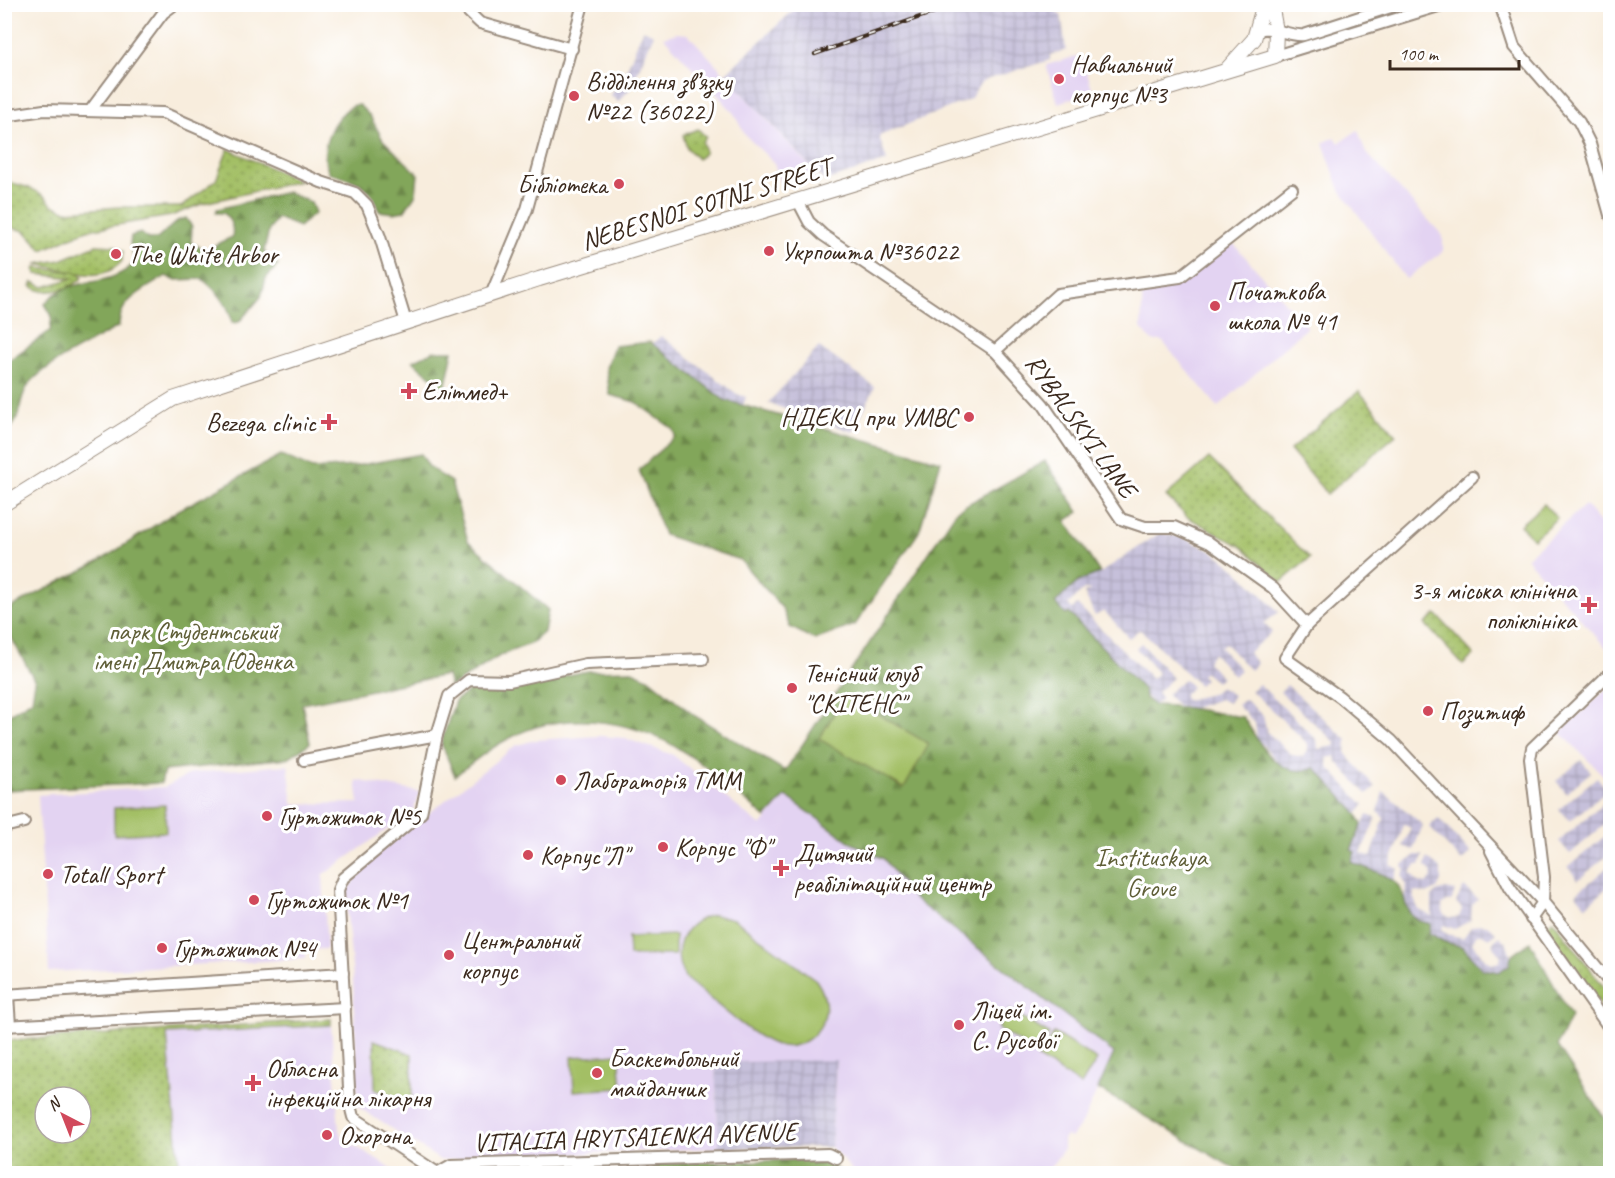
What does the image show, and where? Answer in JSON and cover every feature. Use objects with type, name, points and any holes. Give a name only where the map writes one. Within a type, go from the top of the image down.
[{"type":"main road","points":[[1223,72],[1250,45],[1258,30],[1264,4]]},
{"type":"main road","points":[[1271,4],[1276,31],[1275,56]]},
{"type":"main road","points":[[1250,45],[1253,63]]},
{"type":"main road","name":"NEBESNOI SOTNI STREET","points":[[4,504],[173,399],[491,295],[1275,56]]},
{"type":"street","points":[[90,111],[163,13],[175,4]]},
{"type":"street","points":[[460,4],[480,23],[572,49]]},
{"type":"street","points":[[491,295],[527,209],[583,4]]},
{"type":"street","points":[[1258,30],[1298,36],[1400,4]]},
{"type":"street","name":"NEBESNOI SOTNI STREET","points":[[1275,56],[1445,4]]},
{"type":"street","points":[[1500,4],[1514,47],[1579,122],[1590,144],[1611,215]]},
{"type":"street","points":[[1326,28],[1322,36],[1329,40]]},
{"type":"street","points":[[4,116],[44,110],[163,113],[321,182],[355,193],[367,205],[380,237],[406,322]]},
{"type":"street","points":[[995,351],[1058,294],[1180,276],[1292,189]]},
{"type":"street","name":"RYBALSKYI LANE","points":[[798,201],[809,222],[823,235],[995,351],[1043,404],[1121,519],[1145,527],[1174,527],[1210,543],[1273,588],[1307,625]]},
{"type":"street","points":[[1472,477],[1307,625],[1285,658],[1340,697],[1391,740],[1543,902],[1611,983]]},
{"type":"street","points":[[438,1173],[353,1117],[338,890],[352,868],[421,813],[437,735],[449,696],[469,680],[509,681],[586,664],[703,659]]},
{"type":"street","points":[[1531,919],[1543,902],[1544,877],[1530,759],[1532,748],[1611,673]]},
{"type":"street","points":[[303,760],[437,735]]},
{"type":"street","points":[[4,826],[24,822]]},
{"type":"street","points":[[1484,837],[1510,888],[1611,1029]]},
{"type":"street","points":[[343,973],[6,995],[7,1026],[345,1008]]},
{"type":"street","name":"VITALIIA HRYTSAIENKA AVENUE","points":[[438,1173],[451,1165],[828,1154],[836,1158]]},
{"type":"shaded area","points":[[799,5],[1056,5],[1057,14],[1061,14],[1066,50],[1050,55],[1050,60],[982,81],[970,99],[879,136],[887,161],[824,181],[725,74]]},
{"type":"shaded area","points":[[643,29],[654,34],[630,89],[618,102],[610,94],[621,83]]},
{"type":"shaded area","points":[[677,33],[688,34],[816,173],[781,185],[774,163],[745,135],[733,112],[664,37]]},
{"type":"shaded area","name":"Навчальний корпус №3","points":[[1081,55],[1093,92],[1058,103],[1046,65]]},
{"type":"shaded area","points":[[1358,130],[1365,151],[1443,236],[1443,251],[1406,279],[1340,190],[1323,143],[1335,137],[1339,143]]},
{"type":"shaded area","name":"Початкова школа № 41","points":[[1232,242],[1307,327],[1218,407],[1162,341],[1152,341],[1141,328],[1143,285],[1181,280]]},
{"type":"shaded area","points":[[661,336],[737,394],[746,397],[739,416],[636,349],[652,344]]},
{"type":"shaded area","points":[[819,347],[875,387],[853,432],[768,403]]},
{"type":"shaded area","name":"3-я міська клінічна поліклініка","points":[[1585,505],[1610,534],[1610,652],[1526,558]]},
{"type":"shaded area","points":[[1160,533],[1182,537],[1211,550],[1236,569],[1279,612],[1264,623],[1272,632],[1248,653],[1257,663],[1250,670],[1225,643],[1220,647],[1241,670],[1234,676],[1213,653],[1207,662],[1222,677],[1216,682],[1204,672],[1201,675],[1205,679],[1199,685],[1142,631],[1139,630],[1129,638],[1104,611],[1095,616],[1084,593],[1091,590],[1085,589],[1068,604],[1072,609],[1077,605],[1152,679],[1158,673],[1136,648],[1141,643],[1173,678],[1157,692],[1162,699],[1154,705],[1069,613],[1067,615],[1055,603],[1079,581],[1100,573]]},
{"type":"shaded area","points":[[1184,679],[1192,687],[1183,695],[1186,700],[1211,694],[1220,687],[1233,695],[1228,703],[1220,699],[1193,708],[1177,705],[1167,694]]},
{"type":"shaded area","points":[[1259,684],[1317,740],[1318,749],[1335,746],[1336,743],[1280,692],[1287,685],[1347,740],[1346,754],[1375,787],[1367,794],[1337,762],[1336,756],[1327,758],[1329,768],[1364,805],[1357,814],[1315,768],[1302,773],[1284,769],[1257,738],[1255,723],[1237,705],[1245,699],[1263,716],[1267,732],[1292,755],[1303,757],[1308,750],[1307,744],[1301,737],[1251,691]]},
{"type":"shaded area","points":[[1610,686],[1610,782],[1560,732]]},
{"type":"shaded area","points":[[600,736],[624,738],[673,755],[761,826],[786,796],[852,843],[884,859],[914,899],[1114,1053],[1083,1122],[1071,1138],[1066,1136],[1063,1139],[1063,1150],[1046,1173],[855,1173],[831,1147],[836,1061],[715,1063],[719,1148],[440,1160],[358,1107],[353,977],[345,893],[369,860],[515,746],[534,740]]},
{"type":"shaded area","points":[[1581,760],[1591,772],[1566,793],[1556,781]]},
{"type":"shaded area","points":[[288,765],[293,804],[359,803],[356,780],[420,792],[413,811],[323,875],[327,949],[305,950],[305,959],[49,972],[38,795],[165,787],[192,773]]},
{"type":"shaded area","points":[[1597,777],[1607,790],[1570,821],[1559,809]]},
{"type":"shaded area","points":[[1383,791],[1423,825],[1413,850],[1403,846],[1411,828],[1404,825],[1390,865],[1398,869],[1394,880],[1351,862],[1355,853],[1351,851],[1367,815],[1376,818],[1361,853],[1371,857],[1384,818],[1378,812]]},
{"type":"shaded area","points":[[1610,798],[1610,820],[1570,854],[1559,841]]},
{"type":"shaded area","points":[[1438,818],[1471,853],[1462,861],[1429,827]]},
{"type":"shaded area","points":[[1610,832],[1610,853],[1578,880],[1568,867]]},
{"type":"shaded area","points":[[1415,855],[1423,855],[1420,865],[1416,865],[1410,873],[1418,882],[1426,884],[1432,878],[1431,871],[1425,866],[1427,858],[1441,869],[1441,881],[1437,889],[1426,894],[1414,891],[1414,899],[1419,910],[1432,916],[1432,897],[1436,892],[1446,889],[1455,891],[1452,900],[1442,904],[1443,914],[1451,918],[1459,917],[1462,909],[1456,902],[1464,887],[1478,899],[1472,905],[1471,920],[1455,929],[1443,925],[1442,929],[1447,934],[1463,938],[1471,927],[1480,924],[1487,925],[1496,932],[1489,938],[1477,934],[1472,943],[1492,964],[1499,962],[1501,956],[1492,943],[1499,936],[1507,944],[1511,956],[1509,965],[1499,972],[1482,969],[1463,947],[1444,942],[1429,933],[1408,912],[1404,905],[1406,886],[1402,876],[1405,870],[1403,865]]},
{"type":"shaded area","points":[[1610,865],[1610,885],[1586,906],[1576,894]]},
{"type":"shaded area","name":"Обласна інфекційна лікарня","points":[[331,1025],[339,1130],[342,1138],[398,1173],[180,1173],[167,1034]]},
{"type":"shaded area","points":[[836,1060],[831,1147],[719,1148],[715,1063]]},
{"type":"green space","points":[[354,105],[359,105],[370,116],[383,140],[418,174],[416,194],[404,211],[394,213],[379,211],[367,188],[355,181],[329,173],[325,154],[329,134],[339,118]]},
{"type":"green space","points":[[698,129],[706,137],[702,142],[705,152],[698,159],[687,148],[683,135]]},
{"type":"green space","points":[[228,149],[300,181],[204,203],[171,216],[87,230],[42,250],[25,231],[5,226],[5,181],[37,192],[52,205],[67,211],[119,207],[181,207],[216,180]]},
{"type":"green space","points":[[287,192],[311,202],[315,213],[299,227],[277,218],[269,230],[264,251],[272,262],[278,265],[266,278],[261,297],[239,322],[232,323],[222,298],[202,279],[174,280],[166,276],[128,302],[120,317],[119,326],[68,354],[32,381],[23,396],[15,422],[5,434],[5,363],[50,331],[52,316],[45,304],[54,295],[76,285],[113,277],[125,271],[135,262],[130,244],[131,236],[141,233],[148,239],[157,239],[177,221],[186,218],[192,227],[191,243],[206,250],[232,237],[233,230],[230,221],[224,213],[216,213],[217,209]]},
{"type":"green space","points":[[96,245],[115,246],[123,251],[122,261],[113,269],[93,274],[70,272],[36,264],[61,260]]},
{"type":"green space","points":[[35,268],[75,272],[83,277],[66,288],[43,291],[31,286],[33,282],[44,287],[73,278],[36,274]]},
{"type":"green space","points":[[650,342],[724,400],[941,461],[919,532],[855,625],[815,640],[790,627],[782,608],[740,560],[664,535],[639,470],[675,436],[673,429],[635,402],[610,395],[606,368],[614,346]]},
{"type":"green space","points":[[434,351],[453,351],[445,389],[413,361]]},
{"type":"green space","points":[[1359,391],[1396,435],[1327,494],[1290,450]]},
{"type":"green space","name":"парк Студентський імені Дмитра Юденка","points":[[421,454],[429,467],[451,482],[468,541],[548,610],[544,632],[532,643],[501,655],[450,687],[447,675],[302,704],[310,743],[288,758],[164,771],[161,783],[5,790],[5,717],[32,700],[35,681],[5,626],[4,611],[100,561],[177,511],[281,455],[313,469],[355,466]]},
{"type":"green space","points":[[1209,458],[1310,558],[1281,582],[1241,546],[1187,517],[1166,496]]},
{"type":"green space","name":"Іnstituskaya Grove","points":[[1045,461],[1079,512],[1066,521],[1100,573],[1079,581],[1055,603],[1066,615],[1069,613],[1144,690],[1145,698],[1154,705],[1243,717],[1264,748],[1280,765],[1302,771],[1315,768],[1357,814],[1362,825],[1351,850],[1355,852],[1351,862],[1394,881],[1403,894],[1406,907],[1413,917],[1431,924],[1429,933],[1444,942],[1463,947],[1482,969],[1499,972],[1509,965],[1511,956],[1530,942],[1571,1016],[1557,1046],[1610,1126],[1610,1173],[1242,1173],[1098,1089],[1114,1053],[914,899],[884,859],[852,843],[786,796],[766,818],[713,773],[679,749],[640,731],[597,722],[553,723],[532,729],[497,745],[455,776],[441,743],[455,701],[473,688],[511,687],[588,671],[630,670],[648,678],[695,716],[785,771],[957,510]]},
{"type":"green space","points":[[1544,504],[1557,518],[1533,539],[1520,525]]},
{"type":"green space","points":[[1436,614],[1474,655],[1463,665],[1425,624]]},
{"type":"green space","points":[[845,695],[929,744],[904,788],[819,739]]},
{"type":"green space","points":[[165,805],[166,832],[114,835],[114,808]]},
{"type":"green space","points":[[713,915],[734,919],[816,980],[824,995],[826,1006],[822,1023],[807,1040],[794,1046],[779,1046],[771,1043],[740,1023],[686,979],[679,959],[682,939],[693,924]]},
{"type":"green space","points":[[1553,920],[1610,995],[1610,1019],[1544,928]]},
{"type":"green space","points":[[675,935],[675,955],[629,956],[628,937]]},
{"type":"green space","points":[[1009,1010],[1049,1034],[1037,1053],[998,1029]]},
{"type":"green space","points":[[331,1019],[331,1025],[167,1034],[180,1173],[5,1174],[5,1041]]},
{"type":"green space","points":[[1054,1033],[1097,1060],[1081,1085],[1038,1058]]},
{"type":"green space","points":[[374,1040],[412,1054],[412,1102],[375,1090]]},
{"type":"green space","name":"Баскетбольний майданчик","points":[[619,1054],[622,1088],[574,1091],[572,1057]]},
{"type":"green space","points":[[823,1159],[842,1173],[648,1174],[651,1173],[655,1164]]},
{"type":"green space","points":[[551,1167],[552,1173],[468,1174],[469,1168]]},
{"type":"railway","points":[[815,54],[957,4]]},
{"type":"place","name":"Навчальний корпус №3","points":[[1059,79]]},
{"type":"place","name":"Відділення зв’язку №22 (36022)","points":[[574,96]]},
{"type":"place","name":"Бібліотека","points":[[619,184]]},
{"type":"place","name":"Укрпошта №36022","points":[[769,251]]},
{"type":"place","name":"The White Arbor","points":[[116,254]]},
{"type":"place","name":"Початкова школа № 41","points":[[1215,306]]},
{"type":"place","name":"Елітмед+","points":[[409,391]]},
{"type":"place","name":"НДЕКЦ при УМВС","points":[[969,417]]},
{"type":"place","name":"Bezega clinic","points":[[329,422]]},
{"type":"place","name":"3-я міська клінічна поліклініка","points":[[1589,605]]},
{"type":"place","name":"Тенісний клуб \"СКІТЕНС\"","points":[[792,688]]},
{"type":"place","name":"Позитиф","points":[[1428,711]]},
{"type":"place","name":"Лабораторія ТММ","points":[[561,780]]},
{"type":"place","name":"Гуртожиток №5","points":[[267,816]]},
{"type":"place","name":"Корпус \"Ф\"","points":[[663,847]]},
{"type":"place","name":"Корпус\"Л\"","points":[[528,855]]},
{"type":"place","name":"Дитячий реабілітаційний центр","points":[[781,868]]},
{"type":"place","name":"Totall Sport","points":[[48,874]]},
{"type":"place","name":"Гуртожиток №1","points":[[254,900]]},
{"type":"place","name":"Гуртожиток №4","points":[[162,948]]},
{"type":"place","name":"Центральний корпус","points":[[449,955]]},
{"type":"place","name":"Ліцей ім. С. Русової","points":[[959,1025]]},
{"type":"place","name":"Баскетбольний майданчик","points":[[597,1073]]},
{"type":"place","name":"Обласна інфекційна лікарня","points":[[253,1083]]},
{"type":"place","name":"Охорона","points":[[327,1135]]}]
